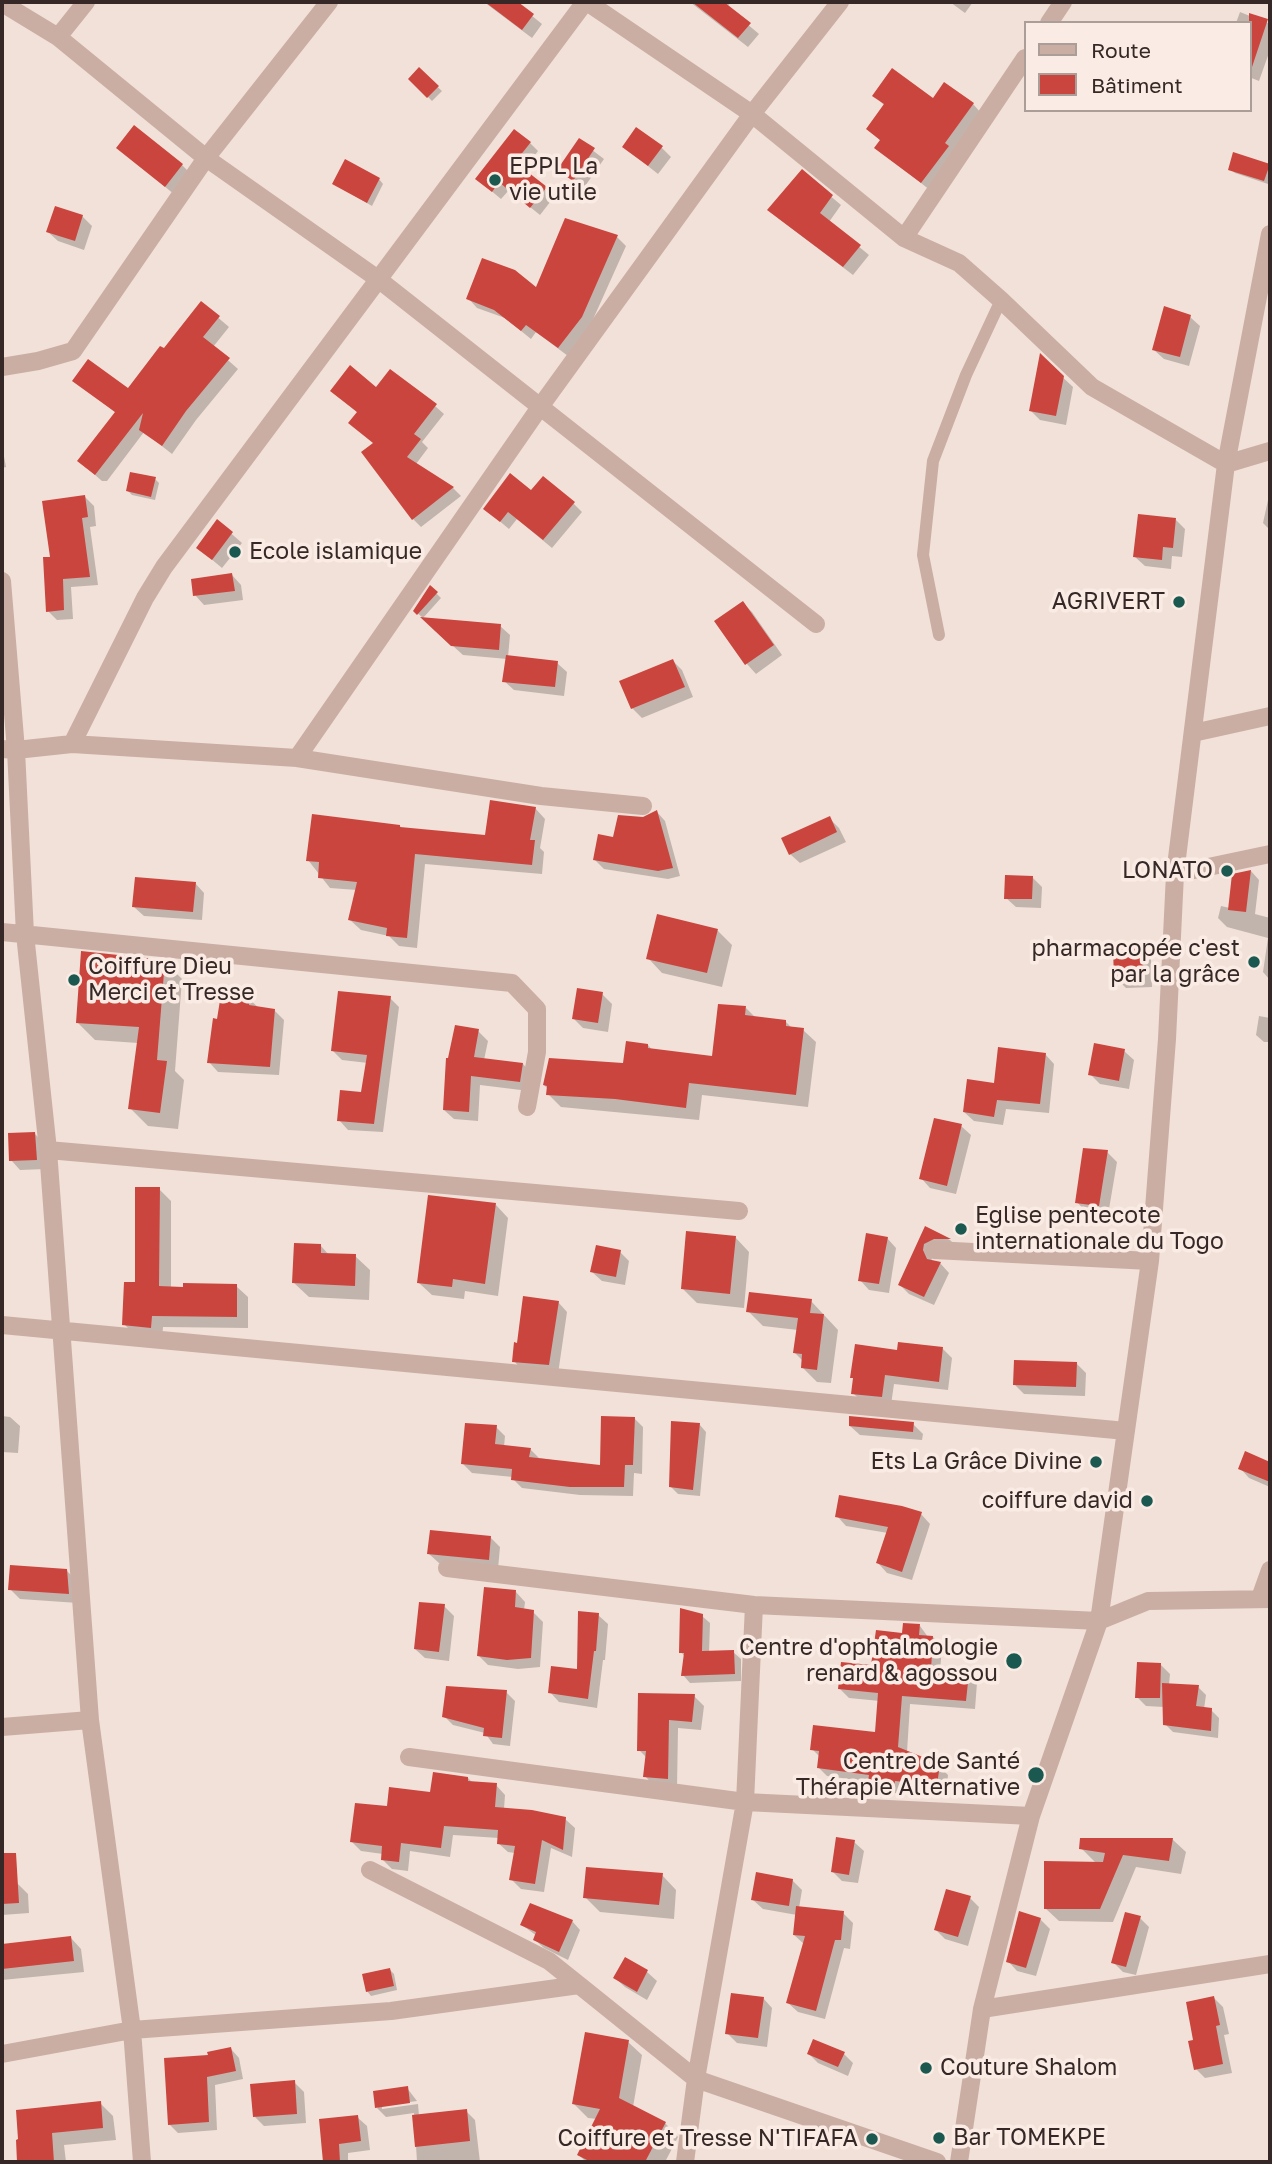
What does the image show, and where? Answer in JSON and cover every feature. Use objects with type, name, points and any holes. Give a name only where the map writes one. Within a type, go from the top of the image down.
[{"type":"street","points":[[58,37],[86,2]]},
{"type":"street","points":[[2,367],[73,351],[206,158],[328,2]]},
{"type":"street","points":[[72,744],[145,598],[164,567],[586,2],[752,114],[904,237],[959,263],[1092,387],[1226,464],[1270,452]]},
{"type":"street","points":[[297,758],[540,407],[752,114],[840,2]]},
{"type":"street","points":[[1050,21],[1063,2]]},
{"type":"street","points":[[2,3],[58,37],[206,158],[378,279],[816,624]]},
{"type":"street","points":[[904,237],[1024,59]]},
{"type":"street","points":[[960,2162],[982,2009],[1031,1816],[1099,1622],[1150,1261],[1167,1039],[1175,874],[1226,464],[1266,272],[1270,234]]},
{"type":"street","points":[[2,581],[9,750],[48,1150],[90,1720],[132,2030],[142,2162]]},
{"type":"street","points":[[1193,733],[1270,716]]},
{"type":"street","points":[[9,750],[72,744],[297,758],[541,796],[643,806]]},
{"type":"street","points":[[1175,874],[1270,854]]},
{"type":"street","points":[[2,932],[512,983],[537,1009],[537,1052],[527,1107]]},
{"type":"street","points":[[48,1150],[739,1210]]},
{"type":"street","points":[[934,1250],[1150,1261]]},
{"type":"street","points":[[2,1325],[1126,1431]]},
{"type":"street","points":[[447,1568],[754,1605],[1099,1622],[1148,1601],[1265,1598],[1270,1570]]},
{"type":"street","points":[[685,2162],[696,2080],[745,1802],[754,1605]]},
{"type":"street","points":[[2,1727],[90,1720]]},
{"type":"street","points":[[409,1757],[745,1802],[1031,1816]]},
{"type":"street","points":[[370,1870],[549,1961],[696,2080],[937,2162]]},
{"type":"street","points":[[982,2009],[1270,1964]]},
{"type":"street","points":[[2,2053],[132,2030],[391,2011],[579,1985]]},
{"type":"lane","points":[[939,635],[923,555],[933,461],[966,375],[1001,300]]},
{"type":"building","points":[[485,2],[518,2],[534,14],[522,30]]},
{"type":"building","points":[[692,2],[724,2],[751,23],[738,38]]},
{"type":"building","points":[[1249,13],[1268,19],[1252,67],[1251,21]]},
{"type":"building","points":[[419,67],[439,86],[427,98],[408,79]]},
{"type":"building","points":[[892,68],[933,98],[944,82],[974,103],[945,143],[949,146],[921,183],[874,148],[880,140],[866,129],[884,104],[872,96]]},
{"type":"building","points":[[134,125],[183,164],[165,187],[116,148]]},
{"type":"building","points":[[636,127],[663,146],[648,166],[622,147]]},
{"type":"building","points":[[514,129],[531,142],[515,162],[547,187],[530,208],[499,182],[492,192],[475,179]]},
{"type":"building","points":[[579,138],[595,148],[573,181],[557,170]]},
{"type":"building","points":[[1233,152],[1270,164],[1264,181],[1228,170]]},
{"type":"building","points":[[345,159],[380,178],[367,203],[332,184]]},
{"type":"building","points":[[802,169],[833,195],[820,213],[861,245],[843,267],[767,210]]},
{"type":"building","points":[[55,206],[83,215],[75,241],[46,232]]},
{"type":"building","points":[[565,218],[618,235],[582,317],[558,348],[526,325],[521,331],[494,310],[466,299],[482,258],[515,270],[536,287]]},
{"type":"building","points":[[201,301],[220,316],[203,337],[230,358],[186,411],[162,446],[139,430],[143,413],[95,475],[77,461],[115,412],[72,381],[88,359],[128,388],[160,346],[164,348]]},
{"type":"building","points":[[1164,306],[1191,315],[1180,357],[1152,350]]},
{"type":"building","points":[[1040,353],[1064,376],[1056,416],[1029,411]]},
{"type":"building","points":[[350,365],[376,387],[390,369],[437,404],[414,434],[421,439],[407,457],[454,487],[412,520],[361,452],[373,443],[348,423],[357,412],[330,391]]},
{"type":"building","points":[[130,472],[156,477],[151,497],[126,491]]},
{"type":"building","points":[[510,473],[531,490],[543,476],[575,502],[543,540],[508,512],[500,522],[483,509]]},
{"type":"building","points":[[85,495],[88,517],[82,518],[90,577],[63,579],[64,610],[46,612],[43,557],[50,557],[42,501]]},
{"type":"building","points":[[1138,514],[1176,518],[1173,548],[1163,547],[1162,560],[1133,557]]},
{"type":"building","points":[[217,519],[233,532],[212,560],[196,548]]},
{"type":"building","points":[[232,573],[235,591],[193,596],[191,579]]},
{"type":"building","points":[[430,585],[438,592],[417,615],[413,611]]},
{"type":"building","points":[[743,601],[774,645],[745,665],[714,621]]},
{"type":"building","points":[[420,617],[501,624],[499,650],[451,646]]},
{"type":"building","points":[[506,655],[558,661],[555,687],[502,682]]},
{"type":"building","points":[[673,659],[685,687],[631,709],[619,681]]},
{"type":"building","points":[[490,800],[536,807],[530,840],[535,840],[532,865],[415,854],[407,938],[386,936],[387,928],[348,920],[357,882],[318,878],[319,862],[306,861],[312,814],[400,827],[485,835]]},
{"type":"building","points":[[657,810],[673,868],[658,871],[593,860],[598,834],[613,837],[618,815],[643,817]]},
{"type":"building","points":[[830,816],[837,832],[789,855],[781,838]]},
{"type":"building","points":[[1251,870],[1246,912],[1228,910],[1232,874]]},
{"type":"building","points":[[1005,875],[1033,876],[1032,899],[1004,899]]},
{"type":"building","points":[[135,877],[196,882],[193,912],[132,907]]},
{"type":"building","points":[[657,914],[718,929],[707,973],[646,959]]},
{"type":"building","points":[[1142,948],[1143,978],[1114,979],[1113,949]]},
{"type":"building","points":[[81,951],[165,960],[157,1060],[167,1061],[160,1113],[128,1109],[139,1027],[76,1023]]},
{"type":"building","points":[[577,988],[603,992],[598,1023],[572,1019]]},
{"type":"building","points":[[338,991],[391,996],[374,1124],[337,1121],[340,1090],[361,1092],[367,1055],[331,1051]]},
{"type":"building","points":[[221,994],[250,997],[249,1005],[275,1009],[270,1067],[207,1063],[213,1018],[217,1019]]},
{"type":"building","points":[[718,1004],[746,1006],[745,1015],[786,1020],[786,1026],[804,1028],[796,1095],[689,1083],[686,1108],[615,1099],[546,1095],[547,1086],[543,1085],[549,1058],[623,1063],[626,1041],[648,1044],[648,1048],[712,1056]]},
{"type":"building","points":[[455,1025],[479,1029],[474,1057],[523,1063],[520,1082],[471,1076],[469,1112],[443,1110],[446,1058]]},
{"type":"building","points":[[1094,1043],[1125,1049],[1119,1081],[1088,1075]]},
{"type":"building","points":[[998,1047],[1046,1053],[1040,1104],[997,1100],[994,1117],[963,1112],[967,1079],[994,1083]]},
{"type":"building","points":[[934,1118],[962,1124],[947,1186],[919,1179]]},
{"type":"building","points":[[35,1132],[37,1160],[9,1161],[8,1133]]},
{"type":"building","points":[[1083,1148],[1108,1150],[1099,1206],[1075,1203]]},
{"type":"building","points":[[135,1187],[160,1187],[159,1286],[183,1287],[183,1283],[237,1284],[237,1317],[152,1316],[151,1328],[122,1325],[124,1282],[135,1282]]},
{"type":"building","points":[[428,1195],[496,1203],[485,1284],[453,1279],[452,1287],[417,1283]]},
{"type":"building","points":[[925,1226],[951,1239],[934,1239],[924,1244],[923,1250],[927,1259],[941,1262],[924,1297],[898,1285]]},
{"type":"building","points":[[686,1231],[736,1236],[730,1294],[681,1289]]},
{"type":"building","points":[[866,1233],[888,1237],[879,1284],[858,1281]]},
{"type":"building","points":[[294,1243],[321,1244],[321,1253],[356,1254],[355,1286],[292,1283]]},
{"type":"building","points":[[596,1245],[621,1250],[616,1277],[590,1272]]},
{"type":"building","points":[[749,1292],[812,1299],[810,1313],[824,1314],[817,1370],[801,1368],[802,1354],[793,1353],[798,1318],[746,1312]]},
{"type":"building","points":[[523,1296],[559,1301],[549,1365],[512,1362]]},
{"type":"building","points":[[898,1342],[943,1347],[939,1382],[885,1375],[882,1397],[851,1394],[853,1378],[850,1378],[855,1344],[897,1350]]},
{"type":"building","points":[[1014,1360],[1077,1362],[1076,1387],[1013,1385]]},
{"type":"building","points":[[601,1416],[635,1417],[633,1465],[625,1465],[624,1487],[570,1487],[511,1480],[512,1469],[461,1464],[465,1423],[497,1425],[495,1444],[531,1448],[529,1457],[600,1465]]},
{"type":"building","points":[[849,1416],[914,1422],[913,1432],[849,1426]]},
{"type":"building","points":[[671,1421],[700,1423],[693,1490],[669,1487]]},
{"type":"building","points":[[1245,1451],[1270,1462],[1270,1482],[1238,1469]]},
{"type":"building","points":[[839,1495],[922,1512],[902,1572],[876,1563],[888,1527],[835,1517]]},
{"type":"building","points":[[430,1530],[491,1536],[489,1560],[427,1554]]},
{"type":"building","points":[[10,1565],[67,1569],[69,1594],[8,1590]]},
{"type":"building","points":[[484,1587],[516,1590],[515,1607],[534,1610],[531,1658],[507,1660],[477,1656]]},
{"type":"building","points":[[419,1602],[445,1604],[439,1652],[414,1649]]},
{"type":"building","points":[[680,1608],[703,1614],[702,1651],[734,1650],[735,1674],[681,1676],[684,1653],[679,1653]]},
{"type":"building","points":[[578,1611],[599,1613],[588,1699],[548,1693],[551,1666],[577,1669]]},
{"type":"building","points":[[903,1623],[920,1624],[919,1635],[933,1636],[931,1670],[969,1673],[966,1701],[902,1696],[898,1747],[940,1764],[937,1785],[895,1781],[894,1786],[868,1782],[869,1775],[817,1768],[819,1751],[810,1750],[813,1725],[875,1732],[878,1693],[838,1689],[841,1662],[871,1665],[876,1630],[902,1633]]},
{"type":"building","points":[[1137,1662],[1161,1663],[1160,1698],[1135,1698]]},
{"type":"building","points":[[1162,1683],[1199,1685],[1196,1706],[1212,1708],[1211,1731],[1163,1725]]},
{"type":"building","points":[[446,1686],[507,1690],[502,1738],[483,1736],[484,1728],[442,1717]]},
{"type":"building","points":[[638,1693],[695,1694],[692,1722],[669,1720],[668,1779],[643,1777],[646,1751],[637,1751]]},
{"type":"building","points":[[433,1772],[468,1777],[468,1781],[497,1783],[495,1807],[532,1810],[566,1817],[563,1850],[542,1840],[535,1884],[509,1880],[515,1846],[497,1844],[498,1830],[444,1826],[441,1848],[401,1843],[399,1862],[381,1860],[382,1846],[350,1842],[355,1803],[387,1806],[389,1787],[430,1792]]},
{"type":"building","points":[[836,1837],[855,1840],[849,1875],[831,1872]]},
{"type":"building","points":[[1080,1838],[1173,1838],[1169,1861],[1123,1855],[1100,1909],[1044,1909],[1044,1861],[1103,1862],[1105,1853],[1079,1849]]},
{"type":"building","points":[[2,1853],[16,1853],[19,1903],[2,1904]]},
{"type":"building","points":[[586,1867],[663,1873],[659,1905],[583,1898]]},
{"type":"building","points":[[756,1872],[793,1879],[789,1906],[751,1900]]},
{"type":"building","points":[[946,1889],[971,1896],[958,1937],[934,1930]]},
{"type":"building","points":[[530,1903],[573,1920],[559,1952],[533,1940],[536,1932],[520,1925]]},
{"type":"building","points":[[796,1906],[844,1911],[841,1940],[835,1940],[816,2011],[786,2003],[805,1936],[793,1935]]},
{"type":"building","points":[[1019,1911],[1041,1918],[1026,1968],[1006,1962]]},
{"type":"building","points":[[1125,1912],[1141,1916],[1126,1967],[1111,1963]]},
{"type":"building","points":[[71,1936],[74,1961],[2,1969],[2,1944]]},
{"type":"building","points":[[625,1957],[648,1970],[637,1992],[613,1978]]},
{"type":"building","points":[[390,1968],[394,1986],[366,1992],[362,1974]]},
{"type":"building","points":[[731,1993],[764,1997],[758,2038],[725,2034]]},
{"type":"building","points":[[1214,1996],[1220,2025],[1216,2026],[1223,2064],[1194,2070],[1188,2041],[1193,2040],[1186,2002]]},
{"type":"building","points":[[585,2032],[629,2040],[619,2098],[666,2122],[645,2162],[591,2162],[577,2155],[600,2109],[572,2104]]},
{"type":"building","points":[[813,2039],[845,2052],[838,2067],[807,2054]]},
{"type":"building","points":[[231,2047],[236,2071],[207,2077],[209,2122],[168,2125],[164,2058],[208,2055],[207,2052]]},
{"type":"building","points":[[295,2080],[297,2114],[253,2117],[250,2084]]},
{"type":"building","points":[[408,2086],[410,2103],[375,2108],[373,2091]]},
{"type":"building","points":[[101,2101],[103,2128],[52,2133],[54,2162],[17,2162],[16,2110]]},
{"type":"building","points":[[467,2109],[470,2141],[415,2147],[412,2115]]},
{"type":"building","points":[[358,2115],[361,2141],[339,2144],[340,2162],[323,2162],[319,2119]]},
{"type":"place","name":"EPPL La vie utile","points":[[495,180]]},
{"type":"place","name":"Ecole islamique","points":[[235,552]]},
{"type":"place","name":"AGRIVERT","points":[[1179,602]]},
{"type":"place","name":"LONATO","points":[[1227,871]]},
{"type":"place","name":"pharmacopée c'est par la grâce","points":[[1254,962]]},
{"type":"place","name":"Coiffure Dieu Merci et Tresse","points":[[74,980]]},
{"type":"place","name":"Eglise pentecote internationale du Togo","points":[[961,1229]]},
{"type":"place","name":"Ets La Grâce Divine","points":[[1096,1462]]},
{"type":"place","name":"coiffure david","points":[[1147,1501]]},
{"type":"place","name":"Centre d'ophtalmologie renard & agossou","points":[[1014,1661]]},
{"type":"place","name":"Centre de Santé Thérapie Alternative","points":[[1036,1775]]},
{"type":"place","name":"Couture Shalom","points":[[926,2068]]},
{"type":"place","name":"Bar TOMEKPE","points":[[939,2138]]},
{"type":"place","name":"Coiffure et Tresse N'TIFAFA","points":[[872,2139]]}]
